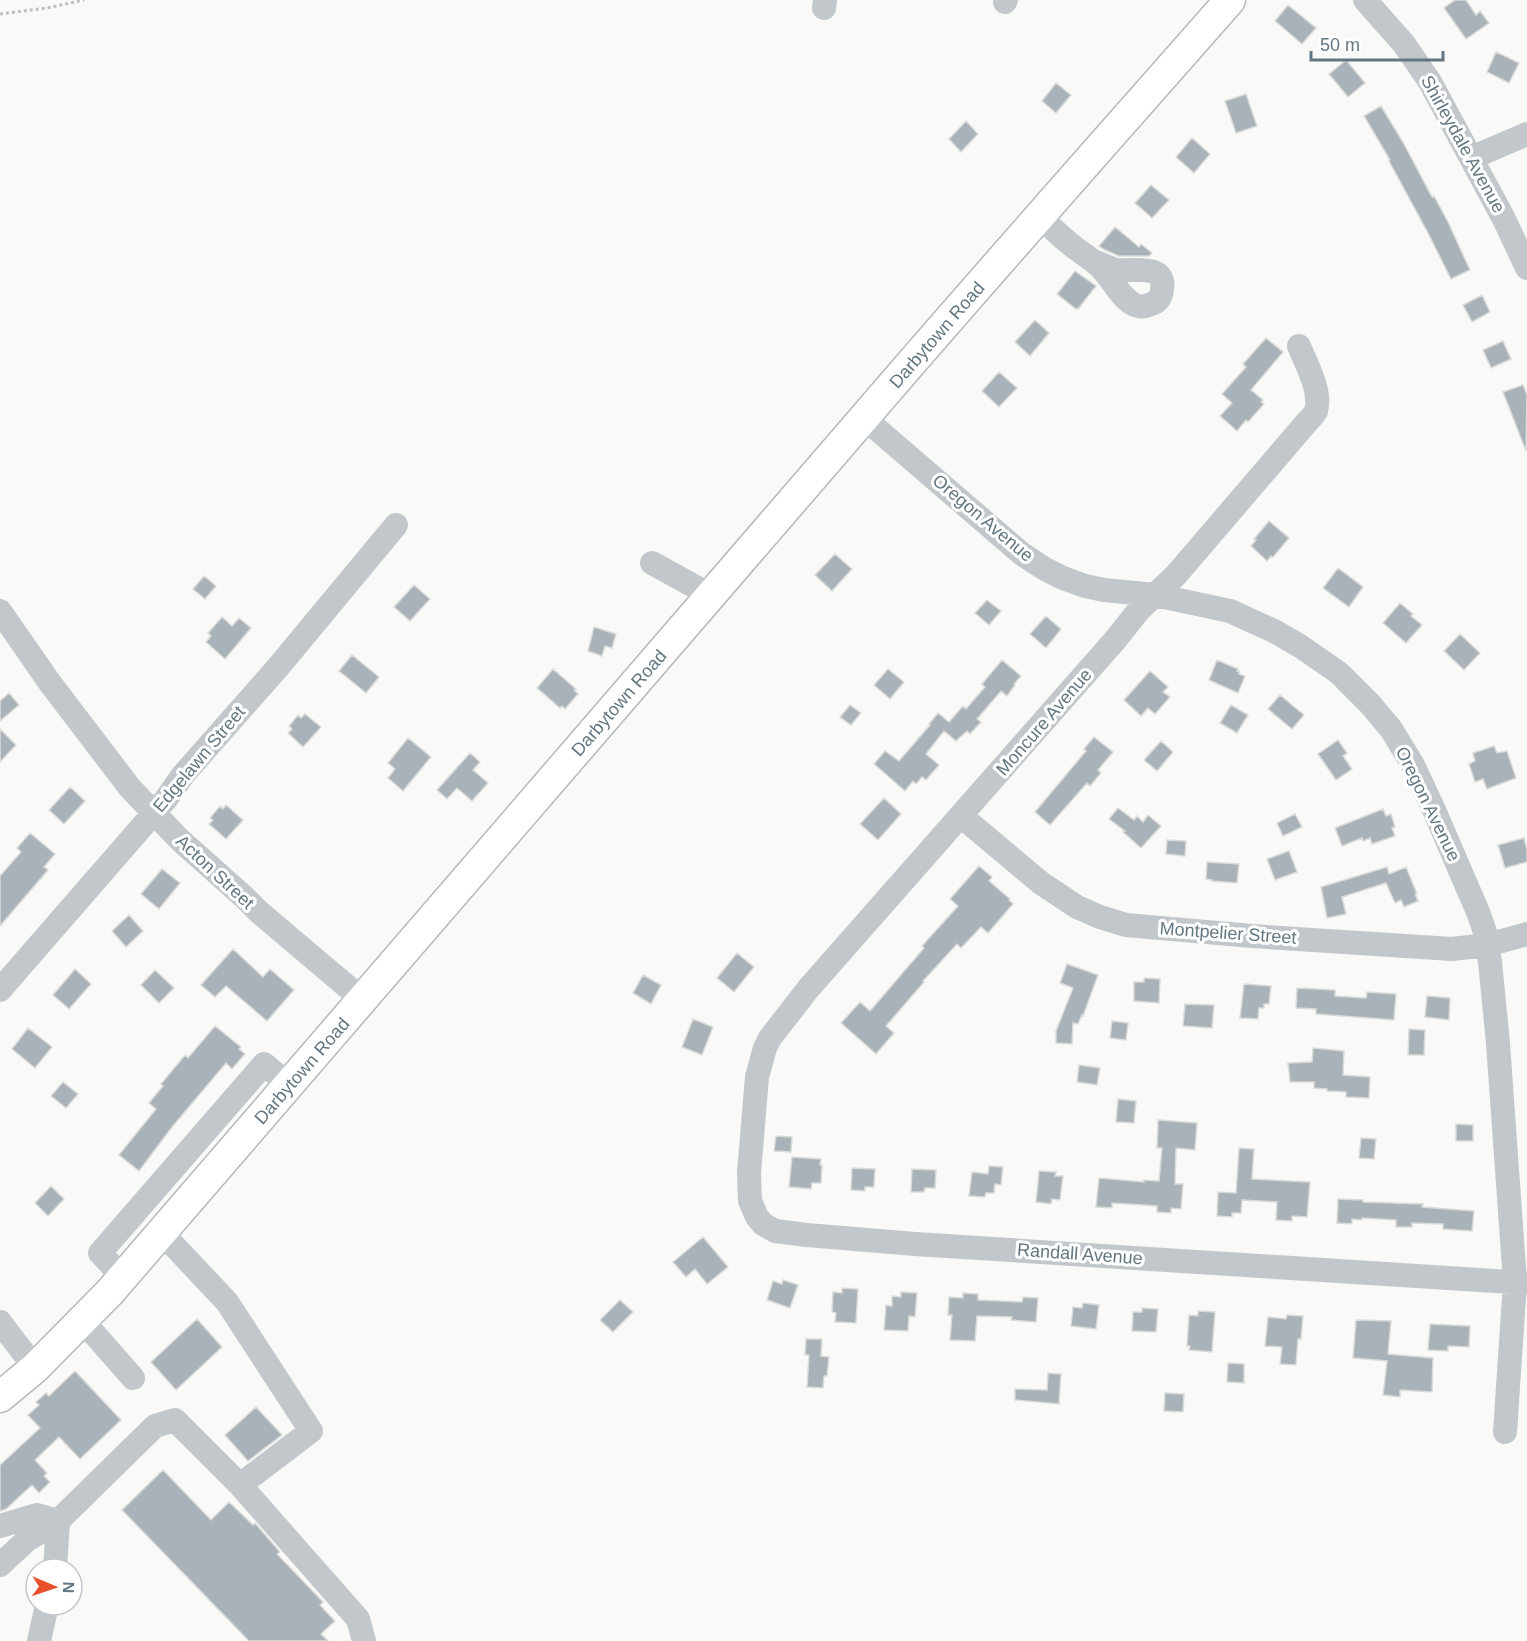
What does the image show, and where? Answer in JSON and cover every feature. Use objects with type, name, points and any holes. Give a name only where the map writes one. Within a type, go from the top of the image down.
[{"type":"main road","name":"Darbytown Road","points":[[0,1397],[35,1368],[123,1277],[864,418],[1230,0]]},
{"type":"street","name":"Shirleydale Avenue","points":[[1365,0],[1404,44],[1430,82],[1504,219],[1527,268]]},
{"type":"street","points":[[1472,158],[1527,134]]},
{"type":"street","points":[[1040,217],[1095,262]]},
{"type":"street","name":"Moncure Avenue","points":[[754,1099],[765,1048],[770,1038],[808,989],[1139,610],[1176,575],[1316,411],[1317,397],[1314,382],[1299,346]]},
{"type":"street","name":"Oregon Avenue","points":[[864,418],[981,520],[1022,554],[1045,569],[1084,586],[1155,595],[1230,611],[1274,631],[1338,673],[1370,704],[1391,729],[1413,765],[1478,912],[1490,962],[1521,1283],[1505,1432]]},
{"type":"street","name":"Edgelawn Street","points":[[0,990],[166,799],[183,775],[279,666],[396,525]]},
{"type":"street","points":[[652,563],[712,596]]},
{"type":"street","name":"Acton Street","points":[[0,611],[50,683],[130,789],[180,840],[259,912],[363,1000]]},
{"type":"street","name":"Montpelier Street","points":[[961,816],[1050,889],[1077,907],[1126,925],[1264,937],[1452,949],[1487,945],[1527,934]]},
{"type":"street","points":[[123,1277],[100,1253],[264,1064],[289,1085]]},
{"type":"street","points":[[237,1095],[261,1118]]},
{"type":"street","name":"Randall Avenue","points":[[754,1099],[749,1173],[750,1201],[757,1217],[763,1224],[775,1231],[904,1243],[1521,1283]]},
{"type":"street","points":[[194,1145],[218,1168]]},
{"type":"street","points":[[153,1192],[169,1224],[227,1302],[311,1431],[240,1485]]},
{"type":"street","points":[[82,1320],[133,1378]]},
{"type":"street","points":[[0,1322],[35,1368]]},
{"type":"street","points":[[0,1565],[27,1540],[58,1521],[155,1426],[175,1420],[240,1485],[358,1618],[364,1641]]},
{"type":"street","points":[[0,1526],[37,1515],[58,1521]]},
{"type":"street","points":[[56,1557],[58,1521]]},
{"type":"street","points":[[39,1641],[44,1617]]},
{"type":"path","points":[[0,14],[47,8],[84,0]]},
{"type":"building","points":[[1455,0],[1466,0],[1476,15],[1480,11],[1489,23],[1466,39],[1444,8]]},
{"type":"building","points":[[1288,5],[1316,28],[1302,44],[1275,21]]},
{"type":"building","points":[[1496,52],[1519,63],[1509,83],[1487,72]]},
{"type":"building","points":[[1346,60],[1365,83],[1348,97],[1329,74]]},
{"type":"building","points":[[1056,83],[1071,95],[1056,113],[1042,101]]},
{"type":"building","points":[[1246,94],[1257,126],[1236,133],[1225,101]]},
{"type":"building","points":[[1381,106],[1432,197],[1434,196],[1470,270],[1451,279],[1390,160],[1364,116]]},
{"type":"building","points":[[966,121],[978,134],[961,152],[949,139]]},
{"type":"building","points":[[1192,138],[1210,154],[1194,173],[1176,157]]},
{"type":"building","points":[[1151,185],[1169,200],[1152,218],[1135,203]]},
{"type":"building","points":[[1115,227],[1139,247],[1141,244],[1152,253],[1149,256],[1119,256],[1099,246]]},
{"type":"building","points":[[1075,271],[1096,286],[1078,309],[1057,294]]},
{"type":"building","points":[[1482,295],[1490,312],[1472,322],[1463,305]]},
{"type":"building","points":[[1035,320],[1049,333],[1030,356],[1015,342]]},
{"type":"building","points":[[1266,338],[1283,352],[1251,390],[1263,400],[1261,402],[1264,404],[1237,431],[1220,416],[1232,403],[1222,394],[1246,367],[1243,364]]},
{"type":"building","points":[[1503,341],[1511,359],[1491,368],[1483,350]]},
{"type":"building","points":[[999,372],[1017,388],[999,407],[982,391]]},
{"type":"building","points":[[1523,385],[1527,395],[1526,451],[1503,392]]},
{"type":"building","points":[[1269,521],[1289,538],[1267,561],[1251,546]]},
{"type":"building","points":[[835,554],[852,569],[832,591],[815,575]]},
{"type":"building","points":[[1338,568],[1363,587],[1349,607],[1323,588]]},
{"type":"building","points":[[204,576],[216,586],[205,599],[193,589]]},
{"type":"building","points":[[414,585],[430,599],[410,621],[394,607]]},
{"type":"building","points":[[987,600],[1001,611],[989,625],[975,613]]},
{"type":"building","points":[[1400,603],[1422,625],[1406,643],[1383,623]]},
{"type":"building","points":[[1046,616],[1061,629],[1046,648],[1030,634]]},
{"type":"building","points":[[222,617],[232,626],[239,618],[251,628],[225,659],[206,642],[211,636],[208,633]]},
{"type":"building","points":[[594,627],[616,634],[612,648],[605,646],[602,656],[588,651]]},
{"type":"building","points":[[1460,634],[1480,653],[1464,670],[1444,651]]},
{"type":"building","points":[[352,655],[379,677],[366,693],[339,671]]},
{"type":"building","points":[[1002,660],[1021,676],[1007,696],[1001,691],[977,719],[981,722],[970,734],[967,731],[956,741],[944,731],[926,754],[939,765],[926,780],[922,777],[916,784],[913,781],[905,791],[874,764],[885,751],[899,761],[938,713],[949,722],[963,706],[966,709],[985,687],[982,684]]},
{"type":"building","points":[[1217,660],[1238,669],[1239,674],[1245,676],[1238,693],[1209,680]]},
{"type":"building","points":[[553,669],[576,689],[574,690],[578,694],[565,709],[562,706],[560,708],[537,688]]},
{"type":"building","points":[[888,669],[904,682],[890,699],[874,685]]},
{"type":"building","points":[[1150,671],[1168,687],[1163,692],[1170,697],[1155,714],[1148,708],[1141,716],[1124,700]]},
{"type":"building","points":[[9,693],[19,705],[0,721],[0,701]]},
{"type":"building","points":[[1280,695],[1304,715],[1292,729],[1268,709]]},
{"type":"building","points":[[850,705],[861,713],[851,725],[840,717]]},
{"type":"building","points":[[1231,705],[1248,715],[1237,733],[1220,723]]},
{"type":"building","points":[[305,714],[321,727],[303,747],[288,733],[292,729],[289,726],[298,715],[301,718]]},
{"type":"building","points":[[0,729],[16,745],[0,762]]},
{"type":"building","points":[[1094,737],[1113,752],[1098,770],[1101,773],[1090,786],[1087,783],[1050,825],[1035,812],[1086,751],[1084,749]]},
{"type":"building","points":[[408,738],[431,757],[403,791],[388,778],[395,769],[388,763]]},
{"type":"building","points":[[1338,740],[1347,753],[1343,756],[1352,769],[1336,780],[1318,754]]},
{"type":"building","points":[[1161,741],[1173,752],[1157,771],[1144,760]]},
{"type":"building","points":[[1494,746],[1497,753],[1507,751],[1516,778],[1487,789],[1483,779],[1475,782],[1469,764],[1475,761],[1473,753]]},
{"type":"building","points":[[470,753],[480,762],[473,770],[488,783],[472,801],[457,788],[447,799],[437,790]]},
{"type":"building","points":[[70,787],[85,801],[64,824],[49,810]]},
{"type":"building","points":[[884,798],[901,814],[878,840],[860,824]]},
{"type":"building","points":[[226,805],[243,820],[226,839],[209,824],[213,820],[210,818],[220,806],[223,809]]},
{"type":"building","points":[[1118,808],[1134,820],[1137,816],[1143,822],[1148,815],[1161,826],[1141,848],[1123,832],[1125,831],[1109,819]]},
{"type":"building","points":[[1383,809],[1386,816],[1391,814],[1395,836],[1372,844],[1370,838],[1363,841],[1362,838],[1342,846],[1335,828]]},
{"type":"building","points":[[1295,814],[1302,827],[1283,836],[1277,823]]},
{"type":"building","points":[[30,833],[55,854],[44,867],[48,870],[0,926],[0,876],[21,852],[17,848]]},
{"type":"building","points":[[1524,838],[1527,862],[1505,868],[1498,845]]},
{"type":"building","points":[[1167,840],[1186,841],[1185,856],[1166,854]]},
{"type":"building","points":[[1289,851],[1297,872],[1275,880],[1267,859]]},
{"type":"building","points":[[1207,862],[1239,864],[1237,883],[1206,879]]},
{"type":"building","points":[[979,866],[992,877],[989,881],[1013,904],[988,933],[981,927],[961,948],[957,944],[923,981],[886,1026],[894,1033],[876,1054],[841,1023],[860,1002],[870,1011],[924,948],[922,946],[958,906],[950,899]]},
{"type":"building","points":[[1387,867],[1389,874],[1406,867],[1418,901],[1404,907],[1401,900],[1395,903],[1386,883],[1342,897],[1346,914],[1327,918],[1321,887]]},
{"type":"building","points":[[162,869],[180,883],[159,909],[141,894]]},
{"type":"building","points":[[129,915],[143,931],[126,947],[112,931]]},
{"type":"building","points":[[233,949],[263,977],[270,969],[294,990],[267,1021],[226,986],[215,997],[201,985]]},
{"type":"building","points":[[737,953],[754,967],[734,992],[717,978]]},
{"type":"building","points":[[1067,964],[1098,975],[1083,1016],[1078,1024],[1073,1023],[1072,1044],[1056,1043],[1056,1031],[1073,988],[1060,983]]},
{"type":"building","points":[[75,969],[91,984],[69,1009],[53,995]]},
{"type":"building","points":[[155,970],[174,988],[159,1003],[141,985]]},
{"type":"building","points":[[643,975],[661,985],[651,1004],[633,993]]},
{"type":"building","points":[[1144,978],[1160,979],[1159,1003],[1134,1001],[1134,982],[1144,982]]},
{"type":"building","points":[[1244,984],[1271,986],[1269,1004],[1264,1004],[1264,1008],[1259,1008],[1258,1019],[1240,1018]]},
{"type":"building","points":[[1297,988],[1335,990],[1335,996],[1366,998],[1367,992],[1396,994],[1394,1020],[1316,1014],[1316,1009],[1296,1008]]},
{"type":"building","points":[[1427,996],[1450,998],[1449,1020],[1425,1017]]},
{"type":"building","points":[[1185,1004],[1214,1005],[1212,1028],[1183,1026]]},
{"type":"building","points":[[693,1019],[713,1027],[702,1055],[682,1047]]},
{"type":"building","points":[[1112,1021],[1128,1023],[1126,1040],[1110,1038]]},
{"type":"building","points":[[215,1026],[241,1047],[239,1049],[245,1054],[232,1069],[226,1063],[172,1127],[139,1171],[119,1155],[156,1109],[149,1103],[163,1086],[161,1084],[185,1055],[188,1058]]},
{"type":"building","points":[[28,1028],[52,1047],[35,1068],[12,1049]]},
{"type":"building","points":[[1409,1029],[1425,1030],[1424,1055],[1408,1055]]},
{"type":"building","points":[[1313,1048],[1344,1051],[1343,1075],[1370,1077],[1369,1098],[1346,1097],[1346,1092],[1314,1088],[1314,1082],[1290,1082],[1288,1063],[1312,1062]]},
{"type":"building","points":[[1079,1065],[1100,1068],[1097,1085],[1077,1082]]},
{"type":"building","points":[[63,1082],[78,1094],[66,1108],[51,1096]]},
{"type":"building","points":[[1118,1099],[1136,1101],[1134,1123],[1116,1122]]},
{"type":"building","points":[[1158,1120],[1197,1123],[1195,1150],[1176,1148],[1175,1184],[1183,1184],[1181,1209],[1171,1208],[1171,1213],[1157,1212],[1157,1206],[1112,1203],[1112,1208],[1096,1207],[1099,1178],[1159,1181],[1162,1148],[1157,1148]]},
{"type":"building","points":[[1456,1124],[1473,1125],[1473,1141],[1456,1141]]},
{"type":"building","points":[[776,1136],[792,1137],[791,1152],[774,1151]]},
{"type":"building","points":[[1361,1138],[1376,1139],[1374,1159],[1359,1158]]},
{"type":"building","points":[[1239,1148],[1254,1149],[1252,1179],[1310,1182],[1307,1217],[1292,1216],[1292,1221],[1276,1220],[1277,1202],[1242,1200],[1241,1213],[1232,1213],[1232,1217],[1217,1216],[1218,1192],[1236,1193]]},
{"type":"building","points":[[792,1157],[821,1159],[821,1183],[812,1183],[811,1189],[789,1187]]},
{"type":"building","points":[[989,1166],[1003,1167],[1001,1185],[995,1184],[994,1193],[986,1193],[985,1197],[969,1196],[972,1172],[988,1174]]},
{"type":"building","points":[[852,1168],[875,1169],[874,1187],[865,1187],[865,1191],[851,1190]]},
{"type":"building","points":[[912,1169],[936,1170],[935,1188],[925,1188],[924,1192],[911,1192]]},
{"type":"building","points":[[1039,1171],[1056,1172],[1055,1176],[1063,1176],[1060,1200],[1052,1199],[1051,1204],[1036,1202]]},
{"type":"building","points":[[51,1186],[64,1199],[48,1216],[35,1203]]},
{"type":"building","points":[[1338,1199],[1423,1204],[1422,1207],[1474,1211],[1472,1231],[1443,1229],[1443,1224],[1412,1223],[1412,1227],[1396,1227],[1396,1220],[1362,1218],[1362,1220],[1352,1219],[1352,1224],[1337,1223]]},
{"type":"building","points":[[703,1237],[728,1267],[707,1284],[695,1269],[686,1277],[673,1262]]},
{"type":"building","points":[[783,1280],[798,1285],[790,1308],[767,1300],[773,1281],[782,1284]]},
{"type":"building","points":[[842,1288],[858,1289],[856,1323],[835,1322],[836,1313],[832,1312],[833,1292],[842,1293]]},
{"type":"building","points":[[901,1292],[917,1293],[915,1317],[909,1316],[908,1331],[884,1330],[886,1305],[892,1306],[892,1296],[901,1297]]},
{"type":"building","points":[[963,1293],[978,1294],[978,1300],[1022,1302],[1023,1297],[1038,1298],[1036,1322],[1011,1320],[1012,1317],[977,1316],[975,1341],[950,1340],[952,1315],[948,1315],[949,1297],[963,1298]]},
{"type":"building","points":[[620,1300],[633,1312],[613,1332],[600,1320]]},
{"type":"building","points":[[1083,1303],[1099,1305],[1096,1329],[1071,1326],[1073,1307],[1082,1308]]},
{"type":"building","points":[[1142,1308],[1158,1309],[1156,1332],[1132,1331],[1133,1312],[1142,1312]]},
{"type":"building","points":[[1198,1311],[1215,1312],[1212,1352],[1189,1350],[1190,1346],[1187,1346],[1189,1315],[1198,1316]]},
{"type":"building","points":[[1287,1315],[1303,1316],[1296,1365],[1280,1364],[1282,1347],[1265,1346],[1268,1317],[1286,1319]]},
{"type":"building","points":[[197,1319],[222,1347],[176,1390],[151,1362]]},
{"type":"building","points":[[1356,1320],[1391,1321],[1388,1354],[1433,1358],[1432,1392],[1400,1390],[1400,1397],[1383,1395],[1387,1361],[1353,1358]]},
{"type":"building","points":[[1430,1324],[1470,1326],[1469,1347],[1448,1346],[1448,1351],[1428,1350]]},
{"type":"building","points":[[806,1339],[822,1339],[820,1356],[829,1357],[823,1388],[807,1387],[809,1355],[805,1355]]},
{"type":"building","points":[[1228,1363],[1244,1364],[1244,1383],[1227,1382]]},
{"type":"building","points":[[75,1371],[121,1420],[80,1459],[59,1437],[35,1460],[47,1473],[44,1476],[50,1482],[39,1493],[32,1485],[6,1509],[0,1511],[0,1465],[40,1428],[28,1415],[39,1405],[36,1402],[46,1393],[49,1396]]},
{"type":"building","points":[[1048,1373],[1061,1374],[1059,1404],[1015,1400],[1015,1389],[1047,1390]]},
{"type":"building","points":[[1165,1393],[1184,1394],[1183,1412],[1164,1411]]},
{"type":"building","points":[[256,1407],[282,1435],[248,1461],[225,1435]]},
{"type":"building","points":[[163,1470],[211,1520],[229,1502],[253,1525],[255,1523],[280,1552],[277,1554],[323,1602],[320,1605],[335,1621],[321,1634],[328,1641],[249,1641],[122,1510]]}]
